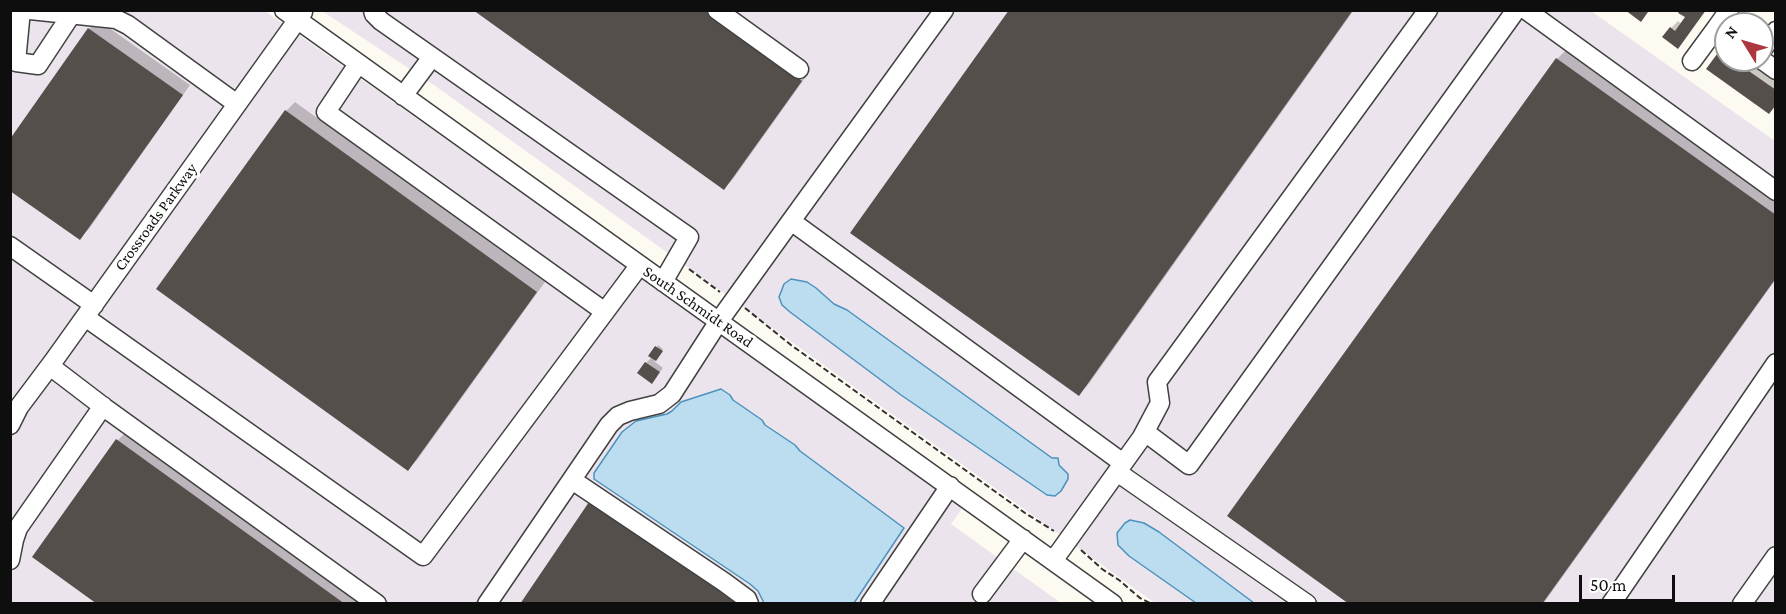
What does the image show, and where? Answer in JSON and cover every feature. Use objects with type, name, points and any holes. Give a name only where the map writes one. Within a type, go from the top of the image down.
[{"type":"street","points":[[21,10],[16,62],[38,65],[71,15]]},
{"type":"street","points":[[30,10],[116,20],[128,25],[237,104]]},
{"type":"street","points":[[373,10],[381,21],[689,237],[663,282]]},
{"type":"street","points":[[717,10],[799,69]]},
{"type":"street","points":[[487,603],[609,425],[618,416],[659,404],[672,394],[719,321],[944,10]]},
{"type":"street","points":[[1053,561],[1145,432],[1160,403],[1157,382],[1428,10]]},
{"type":"street","points":[[1145,432],[1189,465],[1516,10]]},
{"type":"street","points":[[1526,10],[1776,191]]},
{"type":"street","name":"South Schmidt Road","points":[[295,14],[358,64],[1113,603]]},
{"type":"street","name":"Crossroads Parkway","points":[[10,424],[19,407],[237,104],[295,14]]},
{"type":"street","points":[[1692,61],[1714,37]]},
{"type":"street","points":[[403,96],[432,57]]},
{"type":"street","points":[[358,64],[326,112],[605,312]]},
{"type":"street","points":[[791,221],[1120,468],[1307,603]]},
{"type":"street","points":[[10,246],[90,311],[423,556],[639,266]]},
{"type":"street","points":[[1611,603],[1776,363]]},
{"type":"street","points":[[50,366],[377,603]]},
{"type":"street","points":[[10,560],[18,528],[103,406]]},
{"type":"street","points":[[572,480],[724,582],[749,603]]},
{"type":"street","points":[[870,603],[950,486]]},
{"type":"street","points":[[984,600],[1023,539]]},
{"type":"street","points":[[1742,603],[1776,556]]},
{"type":"path","points":[[683,264],[759,318],[799,351],[1025,513],[1068,540],[1140,598],[1152,603]]},
{"type":"shaded area","points":[[10,11],[265,11],[964,506],[951,524],[1061,603],[11,603]]},
{"type":"shaded area","points":[[322,11],[1591,11],[1775,141],[1775,603],[1155,603],[434,85]]},
{"type":"water","points":[[791,279],[807,282],[816,288],[834,304],[847,310],[1052,458],[1058,458],[1059,465],[1068,474],[1068,479],[1061,491],[1055,496],[1047,495],[901,395],[790,312],[782,305],[779,297],[784,284]]},
{"type":"water","points":[[721,389],[762,420],[765,425],[904,528],[854,603],[764,603],[758,591],[750,584],[594,479],[594,473],[622,432],[636,421],[667,414],[681,402]]},
{"type":"water","points":[[1130,520],[1144,523],[1159,532],[1254,603],[1196,603],[1129,556],[1118,545],[1117,533]]},
{"type":"building","points":[[473,10],[704,10],[802,81],[724,190]]},
{"type":"building","points":[[1009,10],[1353,10],[1079,396],[850,233]]},
{"type":"building","points":[[1625,10],[1646,10],[1648,12],[1641,22]]},
{"type":"building","points":[[1680,10],[1706,10],[1678,49],[1662,37],[1670,27],[1675,31],[1685,17],[1678,13]]},
{"type":"building","points":[[88,28],[183,95],[80,240],[10,191],[10,139]]},
{"type":"building","points":[[1556,58],[1776,215],[1776,278],[1542,604],[1349,604],[1227,516]]},
{"type":"building","points":[[1714,58],[1714,72],[1750,72],[1776,90],[1776,105],[1769,114],[1706,69]]},
{"type":"building","points":[[285,110],[537,292],[408,471],[156,289]]},
{"type":"building","points":[[655,346],[663,351],[656,361],[648,356]]},
{"type":"building","points":[[645,362],[660,372],[652,384],[637,373]]},
{"type":"building","points":[[116,439],[345,604],[97,604],[32,557]]},
{"type":"building","points":[[589,502],[740,604],[520,604]]}]
